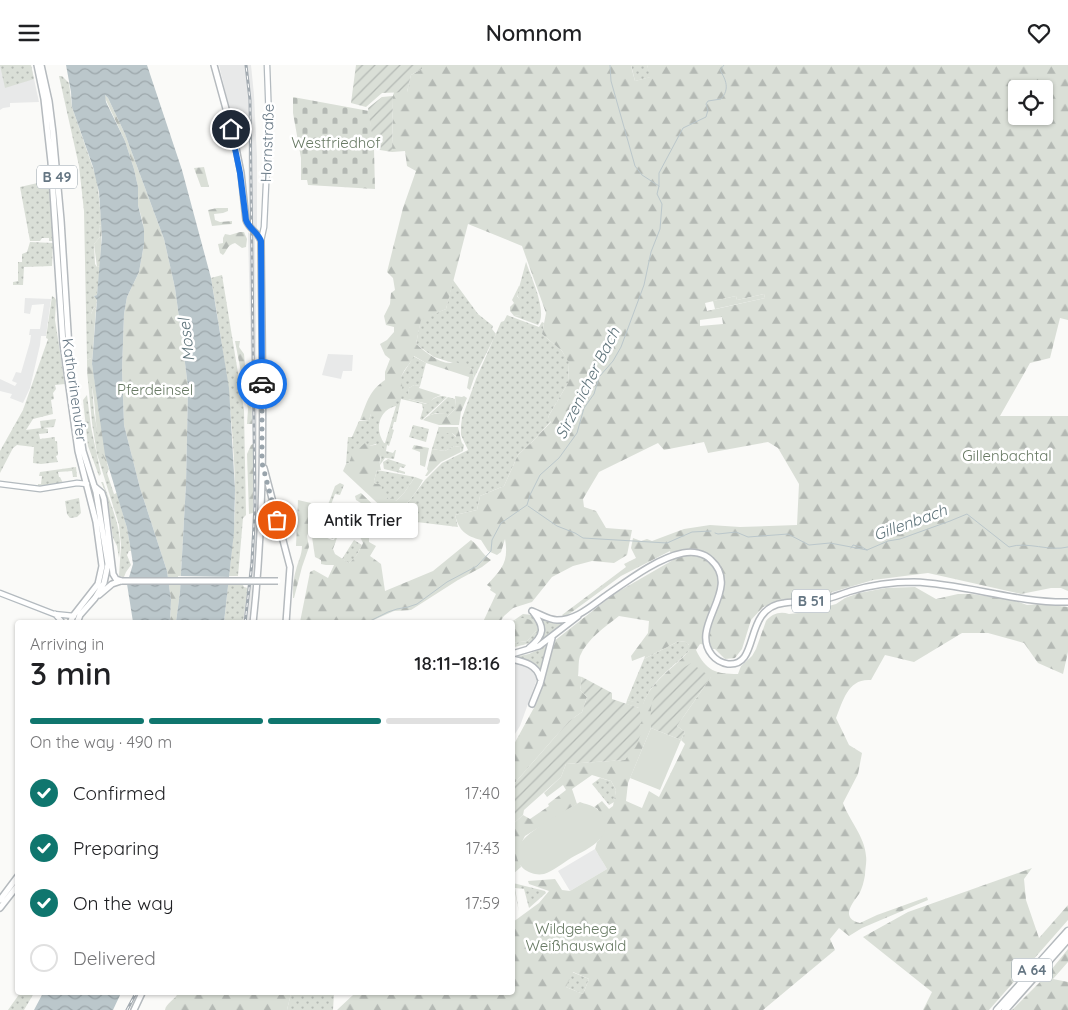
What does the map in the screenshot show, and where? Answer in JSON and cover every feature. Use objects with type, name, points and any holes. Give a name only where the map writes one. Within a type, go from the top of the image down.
[{"type":"highway","name":"A 64","points":[[997,1010],[1068,931]]},
{"type":"highway","name":"A 64","points":[[1005,1010],[1068,939]]},
{"type":"main road","name":"Katharinenufer","points":[[37,65],[44,99],[52,162],[60,318],[78,451],[87,485]]},
{"type":"main road","name":"Katharinenufer","points":[[42,65],[53,133],[61,220],[70,364],[83,451],[95,488]]},
{"type":"main road","points":[[214,65],[234,138],[246,220],[259,231],[261,241],[261,527],[253,620]]},
{"type":"main road","name":"Hornstraße","points":[[259,231],[264,222],[269,121],[267,65]]},
{"type":"main road","points":[[262,463],[290,573],[286,620]]},
{"type":"main road","points":[[77,483],[82,479],[83,472]]},
{"type":"main road","points":[[0,484],[40,489],[77,483],[95,488]]},
{"type":"main road","name":"B 49","points":[[87,485],[96,522],[102,567]]},
{"type":"main road","name":"B 49","points":[[95,488],[102,493],[104,499],[114,580]]},
{"type":"main road","points":[[260,502],[267,497],[272,501]]},
{"type":"main road","points":[[261,520],[272,501]]},
{"type":"main road","points":[[261,527],[267,517],[273,516],[277,520]]},
{"type":"main road","name":"B 51","points":[[515,653],[539,646],[619,587],[664,560],[684,553],[703,555],[710,559],[717,567],[721,584],[718,600],[705,635],[706,646],[716,659],[725,663],[735,664],[743,659],[749,651],[755,627],[767,609],[782,603],[822,600],[866,587],[904,582],[942,585],[1039,600],[1068,601]]},
{"type":"main road","points":[[102,567],[114,580]]},
{"type":"main road","points":[[71,620],[98,584],[102,567]]},
{"type":"main road","points":[[278,581],[286,578],[290,573]]},
{"type":"main road","points":[[95,598],[114,580]]},
{"type":"main road","points":[[78,620],[95,598],[114,580],[278,581],[284,582],[289,589]]},
{"type":"main road","points":[[0,593],[54,614],[80,615]]},
{"type":"main road","points":[[525,651],[539,639],[542,629],[539,619],[532,611],[556,620],[584,611]]},
{"type":"main road","points":[[54,614],[60,620]]},
{"type":"main road","points":[[532,705],[540,684],[552,637]]},
{"type":"main road","points":[[515,660],[533,666],[540,676],[540,684]]},
{"type":"main road","points":[[0,900],[15,880]]},
{"type":"main road","points":[[0,908],[15,889]]},
{"type":"main road","points":[[134,1010],[141,995]]},
{"type":"shaded area","points":[[0,65],[31,65],[39,102],[10,103],[10,107],[0,110]]},
{"type":"shaded area","points":[[219,65],[251,65],[257,157],[257,228],[249,221],[248,130],[242,129],[235,132]]},
{"type":"shaded area","points":[[248,232],[255,238],[258,524],[249,620],[243,620],[253,524]]},
{"type":"shaded area","points":[[25,298],[51,299],[46,336],[41,336],[30,388],[23,403],[10,398],[12,394],[0,391],[0,379],[15,386],[17,383],[12,381],[16,372],[21,373],[30,342],[30,329],[40,329],[44,304],[32,305],[30,314],[24,313]]},
{"type":"shaded area","points":[[328,354],[353,355],[352,371],[343,371],[341,379],[322,375]]},
{"type":"shaded area","points":[[515,663],[535,670],[537,679],[520,726],[515,734]]},
{"type":"shaded area","points":[[595,849],[607,869],[570,891],[558,871]]},
{"type":"green space","points":[[0,65],[31,65],[34,79],[5,88]]},
{"type":"green space","points":[[356,65],[422,65],[422,69],[411,75],[407,92],[382,93],[366,107],[351,103]]},
{"type":"green space","points":[[422,65],[633,65],[631,66],[635,81],[650,77],[647,65],[1068,65],[1068,320],[1060,318],[1050,358],[1030,363],[1000,416],[1068,416],[1068,591],[1061,588],[1051,588],[1021,594],[928,573],[873,580],[813,598],[781,601],[763,607],[751,620],[742,649],[735,658],[725,659],[715,649],[709,649],[708,645],[700,644],[696,650],[704,663],[712,670],[738,674],[741,666],[752,656],[756,649],[766,621],[774,614],[807,612],[836,604],[845,598],[859,593],[886,588],[915,587],[936,599],[958,594],[972,594],[1016,601],[1027,605],[1041,604],[1068,607],[1068,652],[1063,674],[1038,663],[1024,643],[988,633],[962,633],[914,662],[885,655],[871,680],[863,680],[852,687],[844,698],[836,718],[849,745],[862,753],[858,774],[843,803],[863,842],[866,861],[862,887],[849,910],[850,918],[860,923],[927,897],[928,900],[862,928],[849,936],[839,928],[830,939],[835,950],[763,1010],[337,1010],[353,995],[515,995],[515,921],[539,903],[549,891],[529,884],[528,881],[555,879],[562,890],[570,891],[607,869],[595,849],[600,839],[598,809],[594,807],[602,801],[609,809],[613,806],[616,790],[611,781],[592,775],[572,789],[577,804],[525,836],[517,851],[521,867],[515,872],[515,822],[523,815],[530,819],[549,806],[548,804],[566,790],[563,785],[547,797],[544,793],[561,777],[566,764],[625,760],[637,729],[639,708],[626,704],[627,700],[643,704],[657,681],[689,651],[689,645],[686,642],[679,641],[644,659],[645,656],[632,661],[631,656],[648,633],[649,621],[619,616],[587,644],[580,656],[578,676],[582,677],[580,690],[587,697],[582,712],[569,721],[515,783],[515,742],[536,704],[553,642],[614,594],[673,560],[670,551],[621,576],[572,612],[564,617],[562,615],[626,567],[624,564],[636,558],[631,548],[633,538],[641,541],[647,539],[652,541],[684,529],[710,525],[740,527],[797,525],[799,484],[778,448],[768,442],[708,453],[704,442],[664,450],[658,443],[599,472],[583,499],[584,507],[596,511],[606,528],[632,530],[627,555],[614,563],[592,561],[573,566],[552,577],[532,602],[513,608],[501,620],[484,620],[496,594],[487,585],[503,565],[506,554],[505,539],[501,552],[497,555],[488,551],[481,540],[471,537],[461,529],[455,515],[477,510],[480,496],[504,486],[518,455],[551,422],[548,417],[568,383],[569,363],[562,351],[542,334],[546,313],[522,246],[468,224],[446,309],[421,320],[416,344],[440,361],[456,362],[472,369],[474,378],[470,390],[467,388],[469,377],[426,363],[414,356],[401,377],[401,394],[396,402],[380,415],[371,414],[369,420],[360,420],[375,388],[385,380],[385,372],[390,359],[385,355],[380,344],[387,340],[394,332],[394,327],[386,325],[384,316],[390,304],[391,293],[395,290],[393,278],[387,272],[403,208],[416,171],[407,166],[405,151],[392,152],[393,96],[394,92],[407,92],[411,75],[422,69]],"holes":[[[764,294],[765,298],[707,311],[705,303],[736,296],[737,300]],[[722,317],[723,324],[700,326],[700,320]],[[711,677],[677,726],[685,732],[681,740],[685,744],[659,797],[649,791],[642,808],[626,801],[628,783],[651,728],[652,704]],[[573,972],[589,979],[583,994],[566,987]]]},
{"type":"green space","points":[[631,65],[647,65],[651,77],[635,81]]},
{"type":"green space","points":[[59,76],[62,76],[69,83],[72,107],[97,180],[102,226],[99,225],[100,237],[94,244],[95,264],[97,267],[100,266],[97,295],[94,296],[97,298],[96,309],[94,307],[91,314],[91,358],[87,360],[84,211],[79,166]]},
{"type":"green space","name":"Pferdeinsel","points":[[104,96],[108,98],[125,134],[164,239],[175,288],[188,387],[186,484],[180,592],[176,620],[170,620],[171,600],[167,571],[140,488],[124,425],[122,370],[124,314],[127,297],[139,272],[144,244],[143,223],[138,205],[138,187],[134,169],[125,141]]},
{"type":"green space","points":[[393,96],[392,152],[374,149],[368,108],[382,97]]},
{"type":"green space","name":"Westfriedhof","points":[[293,97],[369,111],[374,149],[375,189],[308,185],[307,180],[301,180],[301,158],[293,113]]},
{"type":"green space","points":[[204,167],[209,187],[201,187],[194,168]]},
{"type":"green space","points":[[42,182],[42,184],[49,183],[53,241],[49,241],[49,238],[42,238],[40,241],[30,241],[20,187]]},
{"type":"green space","points":[[228,208],[228,211],[214,214],[215,220],[220,222],[232,221],[232,224],[212,226],[208,210]]},
{"type":"green space","points":[[99,225],[102,226],[100,266],[97,267],[94,244],[100,237]]},
{"type":"green space","points":[[244,232],[247,239],[246,247],[242,248],[235,243],[223,255],[220,253],[218,244],[223,243],[225,234],[230,235]]},
{"type":"green space","points":[[30,242],[53,243],[52,266],[24,267],[23,285],[13,285],[13,282],[18,281],[18,262],[22,262],[22,254],[27,252]]},
{"type":"green space","points":[[526,262],[540,303],[541,319],[538,325],[514,316],[520,315],[521,302],[517,295]]},
{"type":"green space","points":[[222,275],[244,410],[246,515],[243,518],[238,576],[229,576],[235,511],[233,435],[220,330],[211,278]]},
{"type":"green space","points":[[453,280],[478,314],[493,326],[492,329],[496,334],[474,378],[472,369],[434,357],[416,344],[421,319],[446,309]]},
{"type":"green space","points":[[519,286],[517,296],[522,302],[520,315],[514,316],[510,311],[510,307],[514,303],[512,300]]},
{"type":"green space","points":[[764,294],[765,298],[715,309],[713,301],[736,296],[737,300]]},
{"type":"green space","points":[[52,296],[56,300],[55,320],[65,384],[55,385],[54,399],[51,400],[53,414],[33,419],[26,430],[41,428],[40,421],[56,419],[54,427],[43,428],[48,429],[48,433],[39,434],[40,439],[55,437],[55,441],[57,441],[58,455],[56,456],[58,462],[33,463],[34,447],[17,445],[13,448],[0,473],[0,451],[23,410],[48,339],[46,338]]},
{"type":"green space","points":[[94,307],[96,309],[92,364],[108,465],[100,448],[94,396],[87,370],[87,360],[91,358],[91,314]]},
{"type":"green space","points":[[507,315],[539,327],[542,322],[544,323],[542,334],[562,351],[569,362],[568,383],[548,417],[551,421],[518,455],[504,486],[480,496],[477,510],[455,515],[458,527],[400,520],[397,517],[425,480],[442,463],[468,450],[461,435],[462,418],[476,379],[501,322],[504,321]]},
{"type":"green space","points":[[235,341],[240,341],[239,347],[244,354],[245,365],[251,366],[252,424],[247,424],[248,409]]},
{"type":"green space","points":[[413,356],[426,363],[420,386],[414,385],[409,388],[408,399],[426,404],[439,397],[447,397],[422,420],[420,419],[423,409],[422,404],[401,399],[396,422],[394,422],[392,429],[394,430],[386,451],[393,453],[396,450],[394,459],[385,458],[380,465],[381,454],[376,444],[360,450],[346,464],[348,437],[352,437],[359,421],[369,420],[371,414],[398,397],[402,386],[400,379]],"holes":[[[396,406],[385,443],[379,432],[380,421],[390,408]]]},
{"type":"green space","points":[[87,371],[92,385],[94,413],[101,448],[109,469],[107,473],[114,494],[117,493],[127,528],[131,551],[127,555],[131,565],[124,577],[119,576],[121,545],[119,525],[97,454]]},
{"type":"green space","points":[[414,385],[441,395],[434,398],[428,404],[408,399],[405,396],[406,393],[408,394],[409,388]]},
{"type":"green space","points":[[87,395],[91,427],[101,474],[99,476],[88,446],[83,400]]},
{"type":"green space","points":[[455,396],[467,398],[461,412],[459,425],[439,425],[423,420],[436,413],[446,414],[447,417],[456,408]]},
{"type":"green space","points":[[448,397],[455,399],[456,408],[447,417],[445,414],[436,413],[428,416]]},
{"type":"green space","points":[[413,425],[429,429],[426,442],[409,437]]},
{"type":"green space","points":[[439,426],[439,429],[452,433],[464,445],[463,451],[461,452],[460,447],[454,446],[445,451],[432,449]]},
{"type":"green space","points":[[439,427],[458,427],[462,444],[455,440],[456,436],[452,433],[442,433]]},
{"type":"green space","points":[[365,443],[368,446],[381,444],[384,451],[380,460],[381,470],[377,470],[374,481],[375,484],[379,484],[382,487],[379,495],[383,494],[389,499],[393,498],[396,501],[415,477],[423,480],[410,501],[396,513],[391,515],[388,513],[343,471],[352,455]]},
{"type":"green space","points":[[253,444],[253,513],[249,514],[247,454]]},
{"type":"green space","points":[[414,445],[429,448],[425,467],[420,465],[420,452],[412,449]]},
{"type":"green space","points":[[454,446],[460,447],[461,452],[441,462],[425,476],[428,471],[432,449],[445,451]]},
{"type":"green space","points":[[388,459],[406,465],[404,468],[400,467],[399,470],[405,472],[405,474],[384,469],[383,462]]},
{"type":"green space","points":[[76,467],[77,477],[73,477],[72,471],[58,472],[63,483],[38,486],[38,484],[41,484],[42,476],[39,476],[40,472]]},
{"type":"green space","points":[[377,470],[415,477],[396,501],[378,495],[374,481]]},
{"type":"green space","points":[[101,482],[103,482],[118,529],[120,539],[119,558],[117,546],[113,538],[107,495]]},
{"type":"green space","points":[[340,483],[344,485],[340,495],[335,494],[329,515],[325,513],[335,486]]},
{"type":"green space","points":[[361,493],[385,516],[391,518],[388,525],[375,523],[371,512],[366,506],[356,500],[355,496]]},
{"type":"green space","points":[[79,498],[81,513],[77,517],[70,518],[67,514],[65,501]]},
{"type":"green space","points":[[298,500],[324,506],[307,536],[309,547],[293,598],[294,577],[302,546],[296,546]]},
{"type":"green space","points":[[356,504],[366,508],[372,516],[373,524],[368,531],[360,531],[347,521],[347,516],[349,518],[354,507],[352,505]]},
{"type":"green space","points":[[324,515],[341,522],[333,539],[317,532],[318,523]]},
{"type":"green space","points":[[313,530],[332,540],[338,535],[333,549],[335,554],[349,563],[363,543],[360,537],[369,535],[369,542],[376,546],[370,556],[381,564],[385,591],[433,571],[471,540],[491,560],[411,610],[394,611],[374,620],[300,620],[310,572],[314,570],[328,578],[334,565],[321,564],[321,560],[315,557],[312,537]]},
{"type":"green space","points":[[354,540],[362,545],[355,558],[349,563],[342,559]]},
{"type":"green space","points":[[228,585],[243,585],[248,588],[243,620],[224,620]]},
{"type":"green space","points":[[523,614],[533,615],[539,628],[539,634],[527,644],[515,647],[515,643],[527,641],[536,631],[534,624],[514,620]]},
{"type":"green space","points":[[539,616],[563,621],[563,624],[541,641],[544,625]]},
{"type":"green space","points":[[521,618],[528,619],[536,626],[536,631],[527,641],[515,643],[515,621]]},
{"type":"green space","points":[[679,641],[686,642],[689,645],[689,651],[651,689],[643,705],[627,700],[644,659]]},
{"type":"green space","points":[[548,645],[541,673],[532,664],[515,657],[529,654]]},
{"type":"green space","points":[[691,663],[711,677],[677,726],[685,732],[681,740],[651,728],[651,706],[658,690],[673,675]]},
{"type":"green space","points":[[582,677],[612,693],[612,699],[639,708],[642,721],[638,729],[642,731],[636,746],[625,760],[566,764],[561,777],[524,810],[523,815],[515,822],[515,783],[569,721],[582,712],[587,697],[580,690]]},
{"type":"green space","points":[[651,728],[681,740],[660,790],[630,778]]},
{"type":"green space","points":[[600,778],[611,781],[616,790],[614,802],[609,805],[592,784]]},
{"type":"green space","points":[[580,802],[600,812],[605,824],[603,836],[590,847],[547,873],[533,874],[524,869],[517,856],[520,844],[544,823]]},
{"type":"green space","points":[[1032,868],[1024,879],[1026,900],[1039,938],[1068,905],[1068,920],[989,1010],[923,1010],[932,992],[863,937],[908,912]]},
{"type":"green space","points":[[515,884],[545,891],[546,893],[529,908],[524,889],[515,888]]},
{"type":"green space","points":[[1068,949],[1068,962],[1053,979],[1068,982],[1068,1010],[1012,1010],[1047,975]]},
{"type":"green space","points":[[572,972],[589,979],[583,994],[566,987]]},
{"type":"green space","points":[[19,995],[33,995],[24,1010],[8,1010]]},
{"type":"green space","points":[[177,995],[291,995],[287,1010],[165,1010],[167,1005]]},
{"type":"green space","points":[[291,995],[334,995],[333,1010],[287,1010]]},
{"type":"water","name":"Mosel","points":[[66,65],[147,65],[182,170],[211,278],[229,388],[235,490],[234,532],[224,620],[176,620],[180,592],[186,484],[188,387],[182,339],[175,288],[164,239],[125,134],[105,95],[106,102],[125,141],[134,169],[138,187],[138,205],[144,229],[144,244],[139,272],[127,297],[124,314],[122,370],[124,425],[140,488],[167,571],[171,600],[170,620],[133,620],[127,584],[133,564],[131,551],[127,528],[105,455],[92,364],[97,300],[94,296],[97,295],[102,236],[99,192],[93,167],[72,107]]},
{"type":"water","points":[[42,995],[120,995],[113,1010],[34,1010]]},
{"type":"pier","points":[[178,576],[231,577],[230,584],[178,585]]},
{"type":"waterway","points":[[610,65],[611,81],[635,166],[642,175],[659,186]]},
{"type":"waterway","name":"Sirzenicher Bach","points":[[372,620],[388,612],[417,604],[447,582],[477,566],[491,551],[492,540],[501,523],[527,505],[540,475],[559,458],[577,433],[584,408],[594,394],[599,377],[613,361],[621,347],[644,285],[651,252],[660,229],[662,204],[657,194],[659,173],[683,128],[706,117],[708,110],[706,104],[708,101],[721,99],[724,95],[726,85],[720,70],[724,65]]},
{"type":"waterway","name":"Gillenbach","points":[[528,506],[557,526],[583,538],[667,543],[692,532],[711,531]]},
{"type":"waterway","name":"Gillenbach","points":[[715,533],[736,532],[748,537],[788,534],[809,545],[830,543],[867,550],[967,514],[1009,547],[1016,545],[1053,548],[1068,547]]},
{"type":"waterway","name":"Gillenbach","points":[[851,548],[853,545],[867,550]]},
{"type":"railway","points":[[245,620],[252,563],[255,505],[250,100],[246,65]]},
{"type":"railway","points":[[127,1010],[135,995]]},
{"type":"way so far","points":[[262,384],[262,463],[277,520]]},
{"type":"place","name":"Antik Trier","points":[[277,520]]},
{"type":"route","points":[[231,129],[240,173],[246,220],[261,241],[262,384]]},
{"type":"park label","name":"Gillenbachtal","points":[[1007,455]]},
{"type":"park label","name":"Wildgehege Weißhauswald","points":[[576,936]]}]
